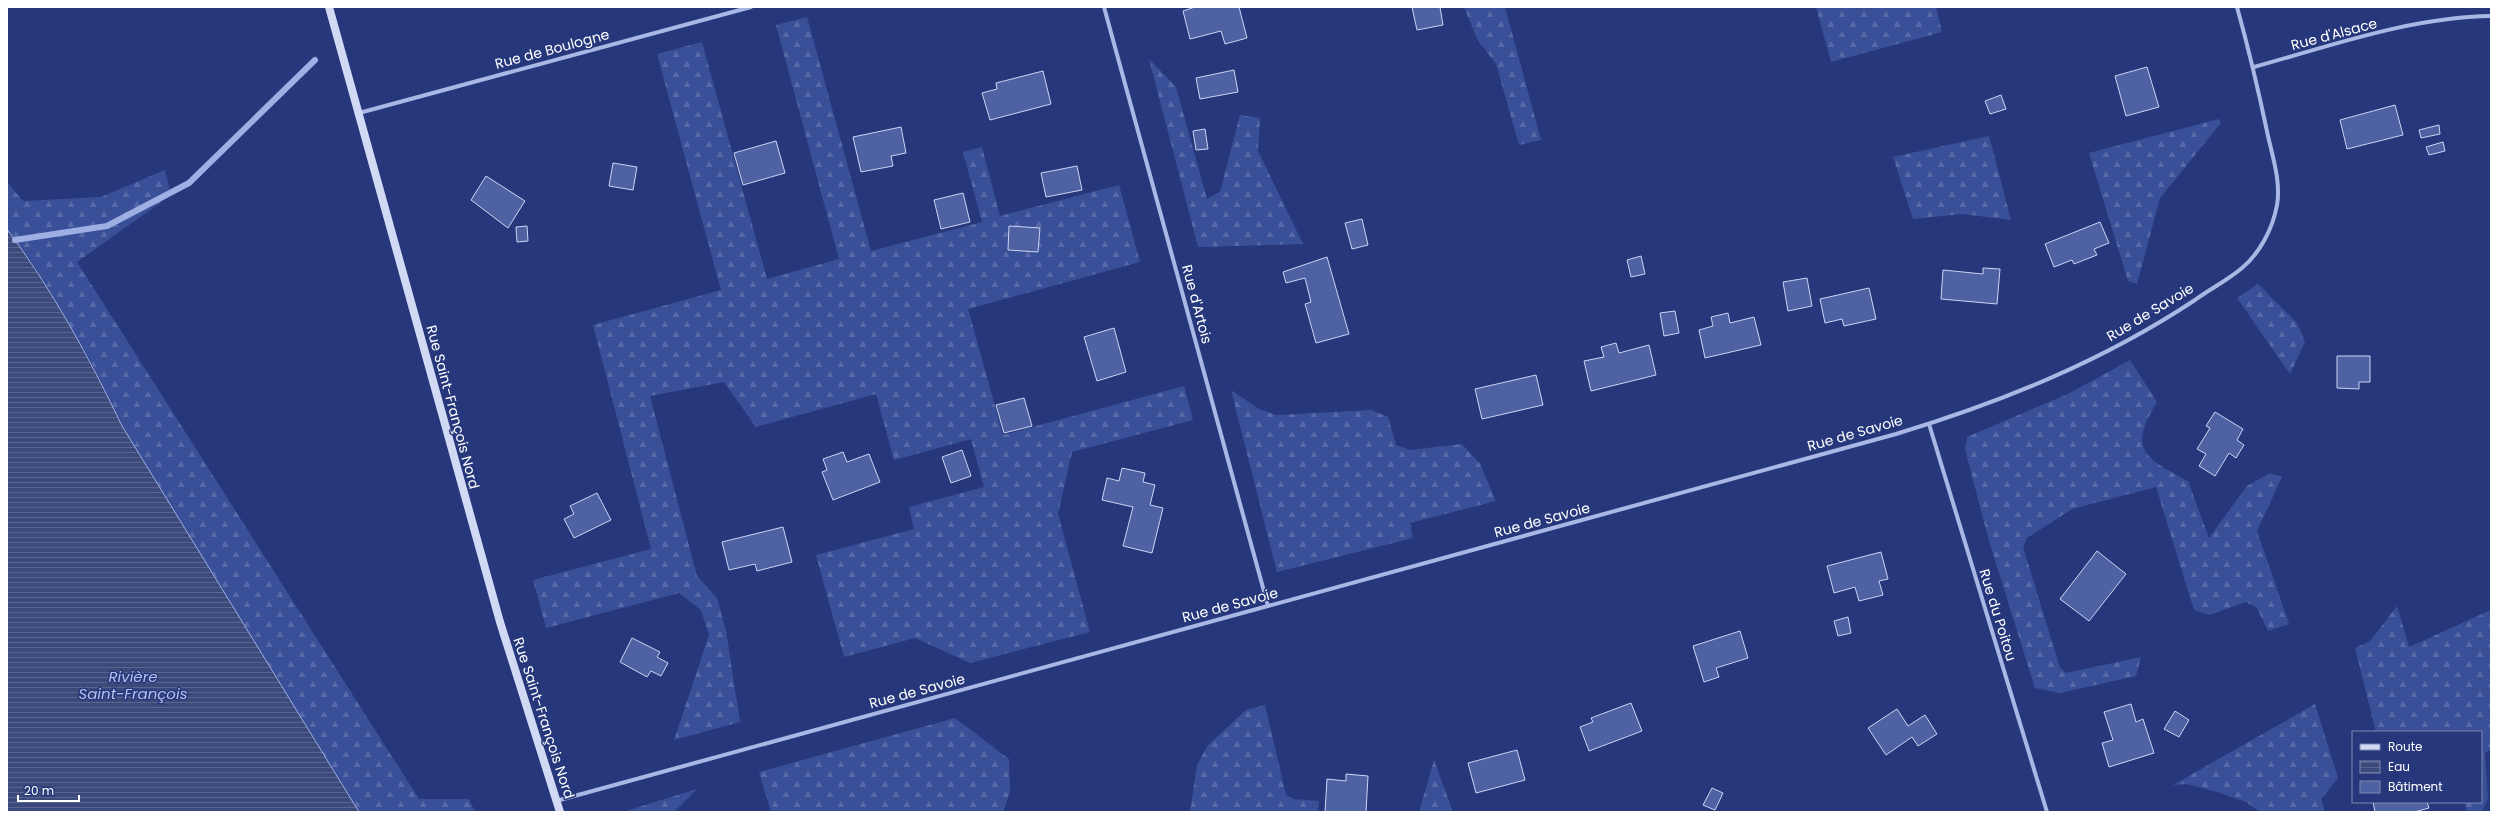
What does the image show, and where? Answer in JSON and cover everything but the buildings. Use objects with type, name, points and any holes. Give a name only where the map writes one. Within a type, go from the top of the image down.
[{"type":"street","name":"Rue Saint-François Nord","points":[[329,7],[500,622],[560,812]]},
{"type":"street","name":"Rue de Boulogne","points":[[359,113],[751,7]]},
{"type":"street","name":"Rue d'Artois","points":[[1104,7],[1268,606]]},
{"type":"street","name":"Rue de Savoie","points":[[556,802],[1929,424],[2007,397],[2087,361],[2160,323],[2242,268],[2257,251],[2270,228],[2277,204],[2277,182],[2254,67],[2237,7]]},
{"type":"street","name":"Rue d'Alsace","points":[[2254,67],[2392,30],[2442,21],[2491,16]]},
{"type":"street","name":"Rue du Poitou","points":[[1929,424],[2047,812]]},
{"type":"green space","points":[[1464,7],[1505,7],[1541,140],[1519,145],[1496,64],[1477,39]]},
{"type":"green space","points":[[1816,7],[1936,7],[1942,32],[1831,62]]},
{"type":"green space","points":[[807,17],[871,251],[982,222],[963,152],[982,147],[1000,216],[1119,185],[1140,262],[968,309],[1003,435],[1184,386],[1193,420],[1072,452],[1058,514],[1090,632],[970,663],[915,638],[844,657],[816,555],[914,529],[909,507],[984,487],[971,439],[894,460],[876,394],[756,427],[724,382],[650,396],[697,576],[717,598],[726,631],[740,722],[674,740],[709,635],[701,610],[679,593],[546,628],[533,580],[651,549],[593,325],[721,290],[657,54],[702,42],[767,279],[839,259],[776,25]]},
{"type":"green space","points":[[1149,59],[1176,87],[1207,199],[1220,192],[1240,115],[1260,118],[1258,151],[1303,244],[1198,247]]},
{"type":"green space","points":[[2219,119],[2221,123],[2160,198],[2137,284],[2128,281],[2089,153]]},
{"type":"green space","points":[[1989,136],[2011,220],[1962,214],[1913,219],[1893,157]]},
{"type":"green space","points":[[165,170],[171,195],[77,262],[419,799],[469,799],[475,812],[359,812],[122,426],[90,360],[37,270],[7,229],[7,182],[23,201],[101,197]]},
{"type":"green space","points":[[2258,284],[2297,323],[2305,342],[2290,374],[2237,298]]},
{"type":"green space","points":[[2130,360],[2157,402],[2143,431],[2142,442],[2145,451],[2151,459],[2161,466],[2188,481],[2209,538],[2247,486],[2270,473],[2282,477],[2257,531],[2289,624],[2268,631],[2257,608],[2246,602],[2209,615],[2194,610],[2156,487],[2072,509],[2027,538],[2023,547],[2060,668],[2066,673],[2141,657],[2136,676],[2060,693],[2035,688],[1989,541],[1965,449],[1967,437],[2068,394]]},
{"type":"green space","points":[[1231,390],[1259,409],[1276,415],[1372,410],[1388,417],[1396,445],[1409,450],[1462,444],[1480,464],[1496,501],[1410,523],[1413,538],[1277,572]]},
{"type":"green space","points":[[2397,606],[2409,647],[2491,610],[2491,749],[2485,753],[2488,798],[2482,812],[2467,812],[2464,803],[2482,803],[2482,731],[2376,731],[2355,648],[2370,641]]},
{"type":"green space","points":[[2315,704],[2338,778],[2321,799],[2325,812],[2260,812],[2246,802],[2217,792],[2187,784],[2173,785]]},
{"type":"green space","points":[[1265,705],[1286,795],[1294,799],[1319,801],[1318,812],[1190,812],[1197,765],[1208,745],[1246,710]]},
{"type":"green space","points":[[955,718],[1009,759],[1010,792],[1003,812],[771,812],[759,772]]},
{"type":"green space","points":[[1434,760],[1453,812],[1419,812]]},
{"type":"green space","points":[[697,789],[674,812],[623,812]]},
{"type":"water","name":"Rivière Saint-François","points":[[7,229],[24,252],[55,300],[97,375],[122,426],[359,812],[7,812]]},
{"type":"waterway","points":[[15,240],[107,226],[189,183],[315,60]]}]
